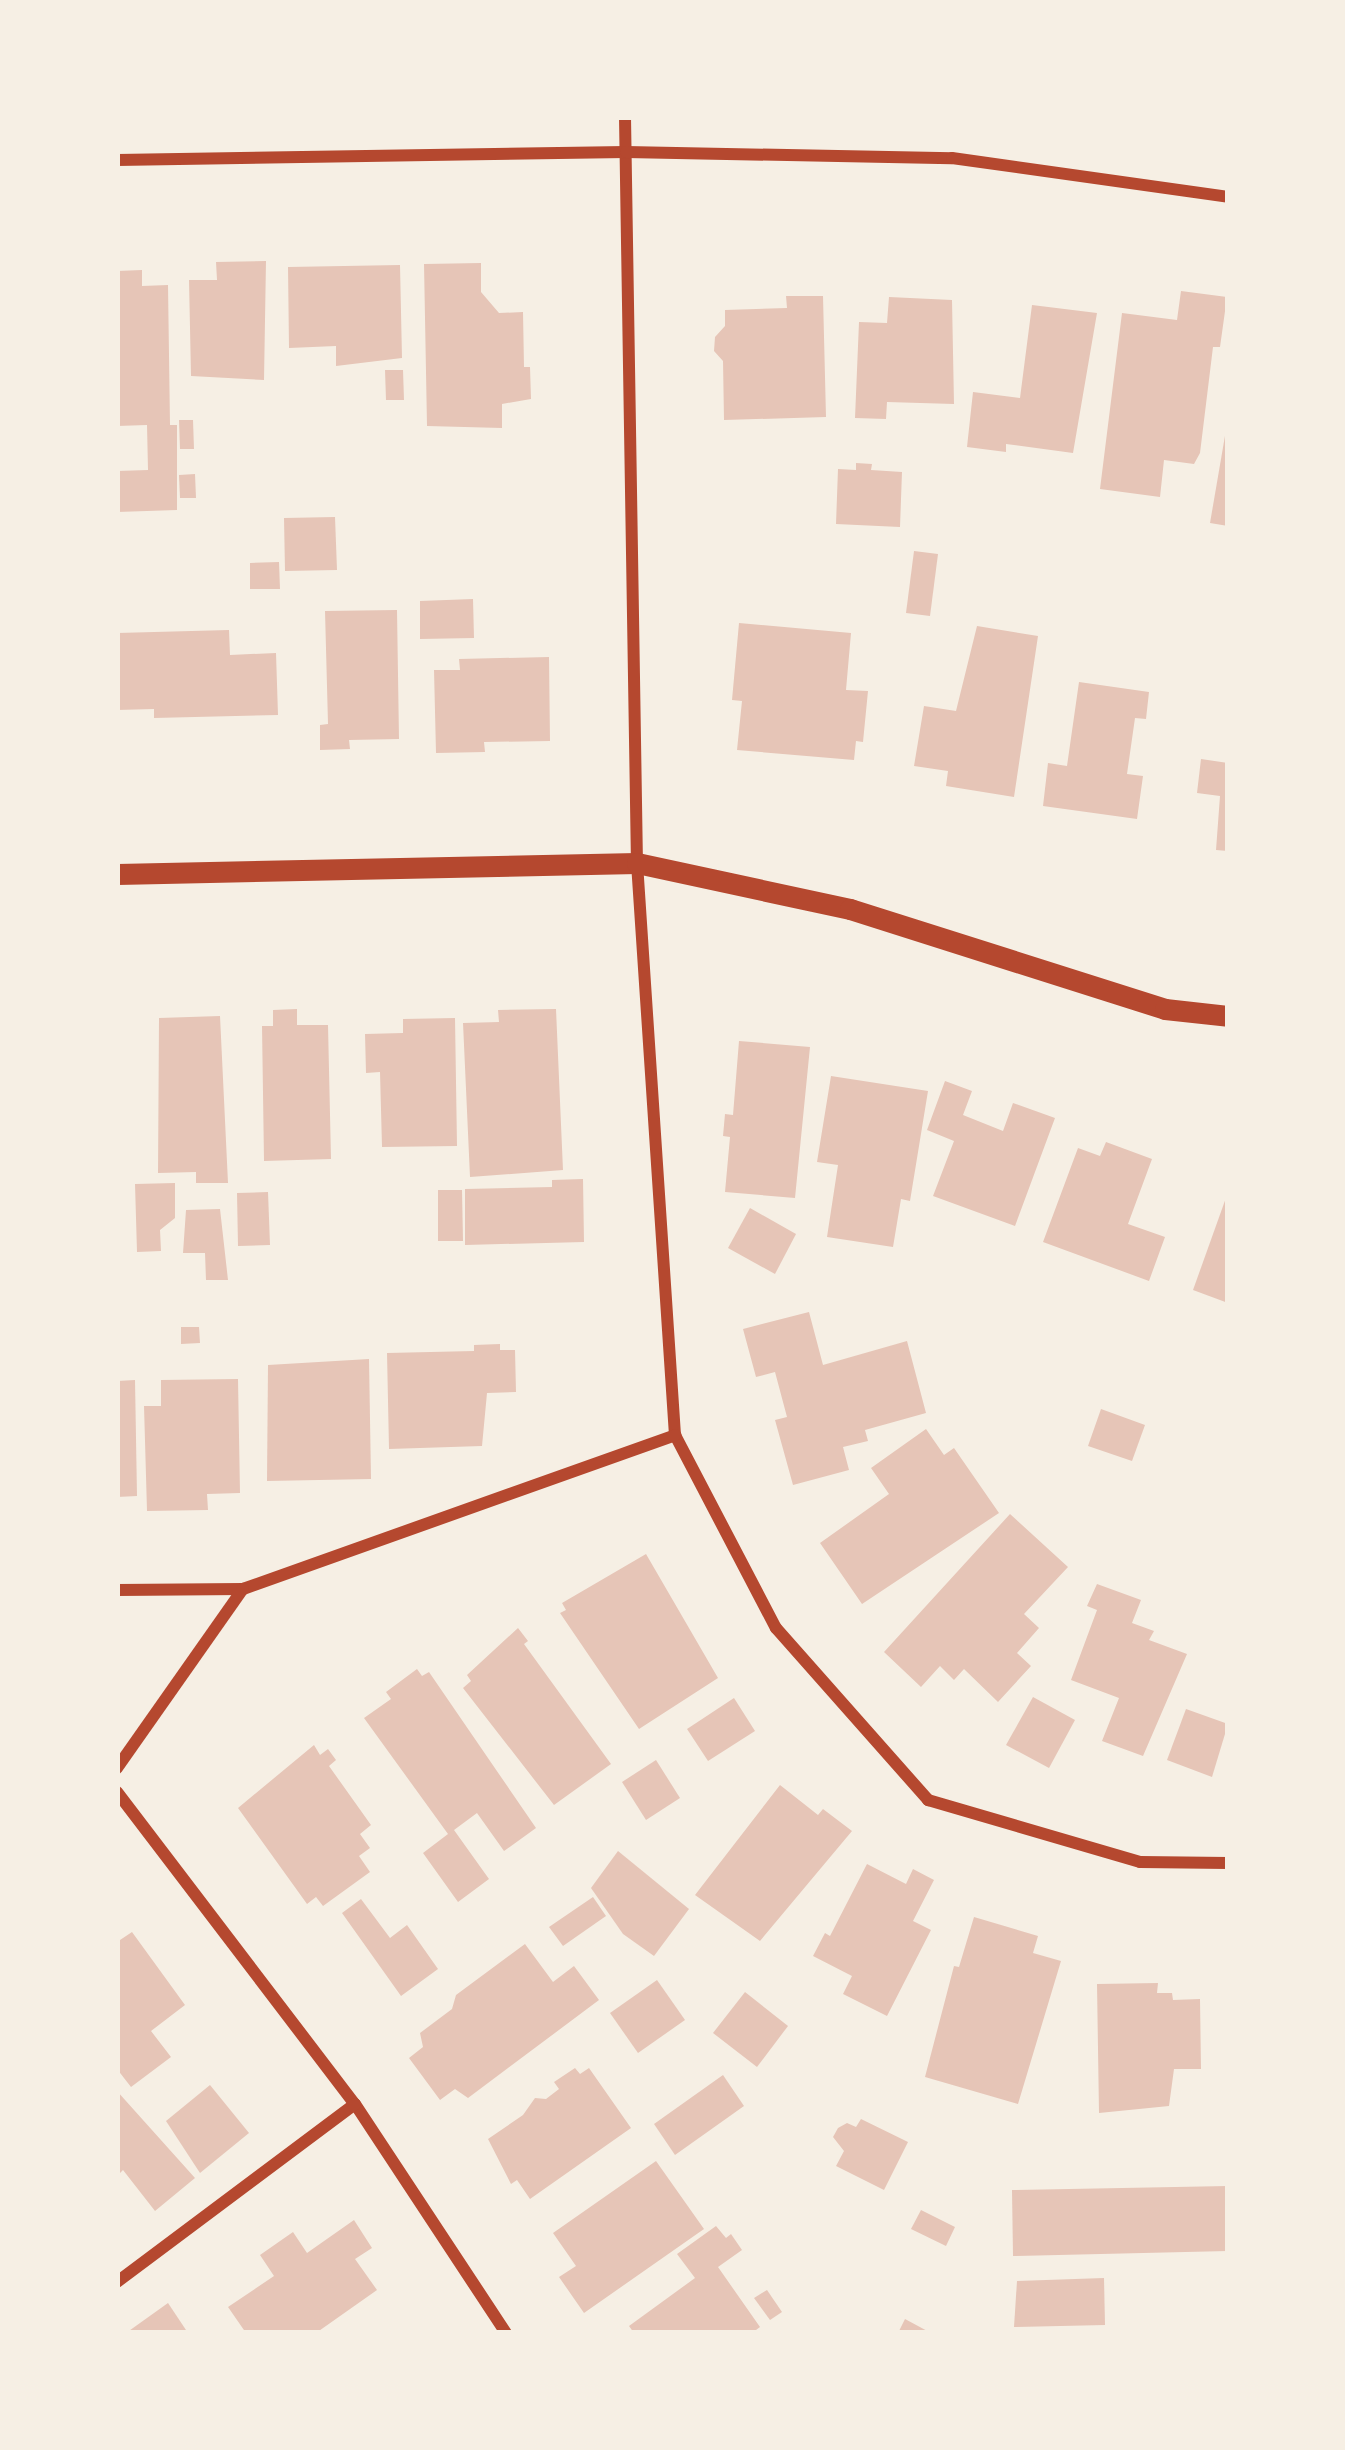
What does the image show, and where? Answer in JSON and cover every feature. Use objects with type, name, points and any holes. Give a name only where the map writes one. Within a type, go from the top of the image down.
[{"type":"street","points":[[625,117],[637,862],[675,1435],[776,1628],[928,1800],[1140,1862],[1228,1863]]},
{"type":"street","points":[[117,160],[626,152],[952,158],[1228,197]]},
{"type":"street","points":[[117,874],[637,862],[850,909],[1165,1009],[1228,1016]]},
{"type":"street","points":[[117,1590],[243,1589],[675,1435]]},
{"type":"street","points":[[117,1768],[243,1589]]},
{"type":"street","points":[[117,1792],[355,2104],[506,2333]]},
{"type":"street","points":[[117,2282],[355,2104]]},
{"type":"building","points":[[266,261],[264,380],[191,376],[189,280],[217,280],[216,262]]},
{"type":"building","points":[[481,263],[481,292],[499,313],[523,312],[524,367],[530,367],[531,399],[502,404],[502,428],[427,426],[424,264]]},
{"type":"building","points":[[400,265],[402,358],[336,366],[336,346],[289,348],[288,267]]},
{"type":"building","points":[[142,270],[142,286],[168,285],[177,510],[117,512],[117,471],[148,470],[147,425],[117,426],[117,271]]},
{"type":"building","points":[[1181,291],[1227,297],[1220,347],[1213,347],[1200,453],[1194,464],[1164,460],[1160,497],[1100,489],[1122,313],[1177,320]]},
{"type":"building","points":[[786,296],[823,296],[826,417],[724,420],[723,361],[714,351],[715,337],[725,326],[725,310],[787,308]]},
{"type":"building","points":[[889,297],[952,300],[954,404],[887,402],[886,419],[855,418],[859,322],[887,323]]},
{"type":"building","points":[[1032,305],[1097,313],[1073,453],[1006,444],[1006,452],[967,447],[973,392],[1020,398]]},
{"type":"building","points":[[385,370],[403,370],[404,400],[386,400]]},
{"type":"building","points":[[179,420],[193,420],[194,449],[180,449]]},
{"type":"building","points":[[1228,431],[1228,526],[1210,523]]},
{"type":"building","points":[[856,463],[872,464],[871,470],[902,472],[900,527],[836,524],[838,469],[856,470]]},
{"type":"building","points":[[195,474],[196,498],[180,498],[179,475]]},
{"type":"building","points":[[335,517],[337,570],[285,571],[284,518]]},
{"type":"building","points":[[914,551],[938,554],[930,616],[906,613]]},
{"type":"building","points":[[279,562],[280,589],[250,589],[250,563]]},
{"type":"building","points":[[473,599],[474,638],[420,639],[420,601]]},
{"type":"building","points":[[397,610],[399,739],[349,740],[350,749],[320,750],[320,725],[328,724],[325,611]]},
{"type":"building","points":[[739,623],[851,633],[846,690],[868,691],[863,742],[856,741],[854,760],[737,750],[742,701],[732,700]]},
{"type":"building","points":[[977,626],[1038,636],[1014,797],[946,786],[948,771],[914,766],[924,706],[956,711]]},
{"type":"building","points":[[229,630],[230,655],[276,653],[278,715],[154,718],[154,709],[117,710],[117,633]]},
{"type":"building","points":[[549,657],[550,741],[484,742],[485,752],[436,753],[434,670],[460,670],[459,659]]},
{"type":"building","points":[[1079,682],[1149,692],[1146,719],[1135,718],[1127,774],[1143,776],[1137,819],[1043,806],[1048,763],[1067,766]]},
{"type":"building","points":[[1201,759],[1228,763],[1228,851],[1216,850],[1220,796],[1197,793]]},
{"type":"building","points":[[297,1009],[297,1025],[328,1025],[331,1159],[264,1161],[262,1026],[273,1026],[273,1010]]},
{"type":"building","points":[[556,1009],[563,1170],[470,1177],[463,1023],[499,1022],[498,1010]]},
{"type":"building","points":[[220,1016],[228,1183],[196,1183],[196,1172],[158,1173],[159,1018]]},
{"type":"building","points":[[455,1018],[457,1146],[382,1147],[380,1072],[366,1073],[365,1034],[403,1033],[403,1019]]},
{"type":"building","points":[[739,1041],[810,1047],[795,1198],[725,1192],[730,1137],[723,1136],[725,1114],[733,1115]]},
{"type":"building","points":[[831,1076],[928,1091],[910,1201],[901,1199],[893,1247],[827,1237],[838,1165],[817,1162]]},
{"type":"building","points":[[945,1081],[972,1091],[963,1115],[1003,1131],[1013,1103],[1055,1118],[1015,1226],[933,1196],[954,1141],[927,1130]]},
{"type":"building","points":[[1106,1142],[1152,1159],[1128,1224],[1165,1237],[1149,1281],[1043,1242],[1078,1148],[1100,1156]]},
{"type":"building","points":[[583,1179],[584,1242],[465,1245],[465,1189],[552,1187],[552,1180]]},
{"type":"building","points":[[175,1183],[175,1218],[160,1230],[161,1251],[137,1252],[135,1184]]},
{"type":"building","points":[[438,1190],[462,1190],[463,1241],[438,1241]]},
{"type":"building","points":[[268,1192],[270,1245],[238,1246],[237,1193]]},
{"type":"building","points":[[1228,1195],[1228,1303],[1193,1290]]},
{"type":"building","points":[[750,1208],[796,1234],[775,1274],[728,1248]]},
{"type":"building","points":[[220,1209],[228,1280],[206,1280],[205,1253],[183,1253],[186,1210]]},
{"type":"building","points":[[809,1312],[823,1365],[907,1341],[926,1413],[865,1430],[868,1441],[843,1447],[849,1470],[793,1485],[775,1420],[787,1417],[775,1372],[756,1377],[743,1329]]},
{"type":"building","points":[[181,1327],[199,1327],[200,1343],[181,1344]]},
{"type":"building","points":[[500,1344],[500,1350],[515,1350],[516,1392],[487,1393],[482,1446],[389,1449],[387,1353],[474,1351],[474,1345]]},
{"type":"building","points":[[369,1359],[371,1479],[267,1481],[268,1365]]},
{"type":"building","points":[[238,1379],[240,1493],[207,1494],[208,1510],[147,1511],[144,1406],[161,1406],[161,1380]]},
{"type":"building","points":[[135,1380],[137,1496],[117,1497],[117,1381]]},
{"type":"building","points":[[1101,1409],[1145,1425],[1132,1461],[1088,1446]]},
{"type":"building","points":[[926,1429],[944,1455],[954,1448],[999,1513],[862,1604],[820,1543],[889,1494],[871,1468]]},
{"type":"building","points":[[1010,1514],[1068,1567],[1024,1614],[1039,1628],[1017,1653],[1031,1666],[998,1702],[964,1669],[954,1680],[940,1666],[921,1687],[884,1652]]},
{"type":"building","points":[[646,1554],[718,1678],[639,1729],[560,1613],[566,1610],[562,1603]]},
{"type":"building","points":[[1097,1584],[1141,1600],[1132,1623],[1154,1631],[1149,1640],[1187,1654],[1143,1756],[1102,1741],[1119,1698],[1071,1680],[1097,1610],[1087,1606]]},
{"type":"building","points":[[518,1628],[528,1641],[524,1644],[611,1764],[554,1805],[463,1688],[471,1681],[467,1675]]},
{"type":"building","points":[[417,1669],[422,1676],[429,1672],[536,1828],[504,1851],[477,1813],[454,1830],[489,1879],[458,1902],[423,1853],[448,1834],[364,1718],[391,1699],[386,1692]]},
{"type":"building","points":[[1033,1697],[1075,1720],[1049,1768],[1006,1745]]},
{"type":"building","points":[[734,1698],[755,1731],[708,1761],[687,1729]]},
{"type":"building","points":[[1186,1709],[1228,1724],[1212,1777],[1167,1760]]},
{"type":"building","points":[[314,1745],[320,1755],[328,1749],[336,1760],[329,1766],[371,1825],[360,1834],[370,1848],[359,1856],[370,1872],[323,1906],[316,1897],[307,1904],[238,1808]]},
{"type":"building","points":[[656,1760],[680,1798],[646,1820],[622,1782]]},
{"type":"building","points":[[780,1785],[818,1815],[823,1809],[852,1831],[760,1941],[695,1895]]},
{"type":"building","points":[[618,1851],[689,1909],[654,1956],[623,1934],[591,1888]]},
{"type":"building","points":[[867,1864],[906,1884],[913,1869],[934,1880],[913,1921],[931,1930],[887,2016],[843,1994],[852,1976],[813,1956],[825,1933],[830,1936]]},
{"type":"building","points":[[593,1897],[606,1916],[563,1946],[549,1927]]},
{"type":"building","points":[[361,1899],[390,1938],[407,1925],[438,1969],[401,1996],[342,1913]]},
{"type":"building","points":[[974,1917],[1038,1936],[1033,1953],[1061,1961],[1018,2104],[925,2077],[954,1966],[959,1967]]},
{"type":"building","points":[[132,1932],[185,2005],[151,2031],[171,2057],[131,2087],[117,2069],[117,1942]]},
{"type":"building","points":[[525,1944],[553,1982],[574,1966],[599,2000],[468,2098],[455,2089],[440,2100],[409,2058],[423,2047],[420,2033],[452,2009],[456,1995]]},
{"type":"building","points":[[657,1980],[685,2020],[638,2053],[610,2013]]},
{"type":"building","points":[[1158,1983],[1157,1993],[1172,1993],[1173,2000],[1200,1999],[1201,2069],[1174,2069],[1169,2106],[1099,2113],[1097,1984]]},
{"type":"building","points":[[745,1992],[788,2026],[757,2067],[713,2033]]},
{"type":"building","points":[[575,2068],[580,2074],[589,2068],[631,2128],[530,2199],[517,2180],[511,2184],[488,2139],[523,2115],[535,2098],[546,2099],[559,2089],[554,2082]]},
{"type":"building","points":[[723,2075],[744,2106],[675,2155],[654,2124]]},
{"type":"building","points":[[210,2085],[249,2133],[200,2173],[166,2121]]},
{"type":"building","points":[[117,2091],[195,2178],[155,2211],[123,2170],[117,2176]]},
{"type":"building","points":[[861,2119],[908,2142],[884,2190],[836,2166],[844,2151],[833,2137],[838,2128],[847,2123],[856,2127]]},
{"type":"building","points":[[656,2161],[704,2229],[584,2313],[559,2277],[576,2266],[553,2233]]},
{"type":"building","points":[[1228,2186],[1228,2251],[1013,2256],[1012,2190]]},
{"type":"building","points":[[921,2210],[955,2227],[946,2246],[911,2229]]},
{"type":"building","points":[[354,2220],[372,2248],[355,2259],[377,2290],[316,2333],[246,2333],[228,2307],[274,2276],[260,2255],[293,2232],[307,2253]]},
{"type":"building","points":[[716,2226],[726,2238],[731,2234],[742,2250],[718,2267],[760,2327],[752,2333],[634,2333],[629,2326],[695,2278],[677,2254]]},
{"type":"building","points":[[1104,2278],[1105,2325],[1014,2327],[1017,2281]]},
{"type":"building","points":[[767,2290],[782,2312],[770,2320],[754,2298]]},
{"type":"building","points":[[168,2303],[188,2333],[126,2333]]},
{"type":"building","points":[[905,2319],[931,2333],[898,2333]]}]
